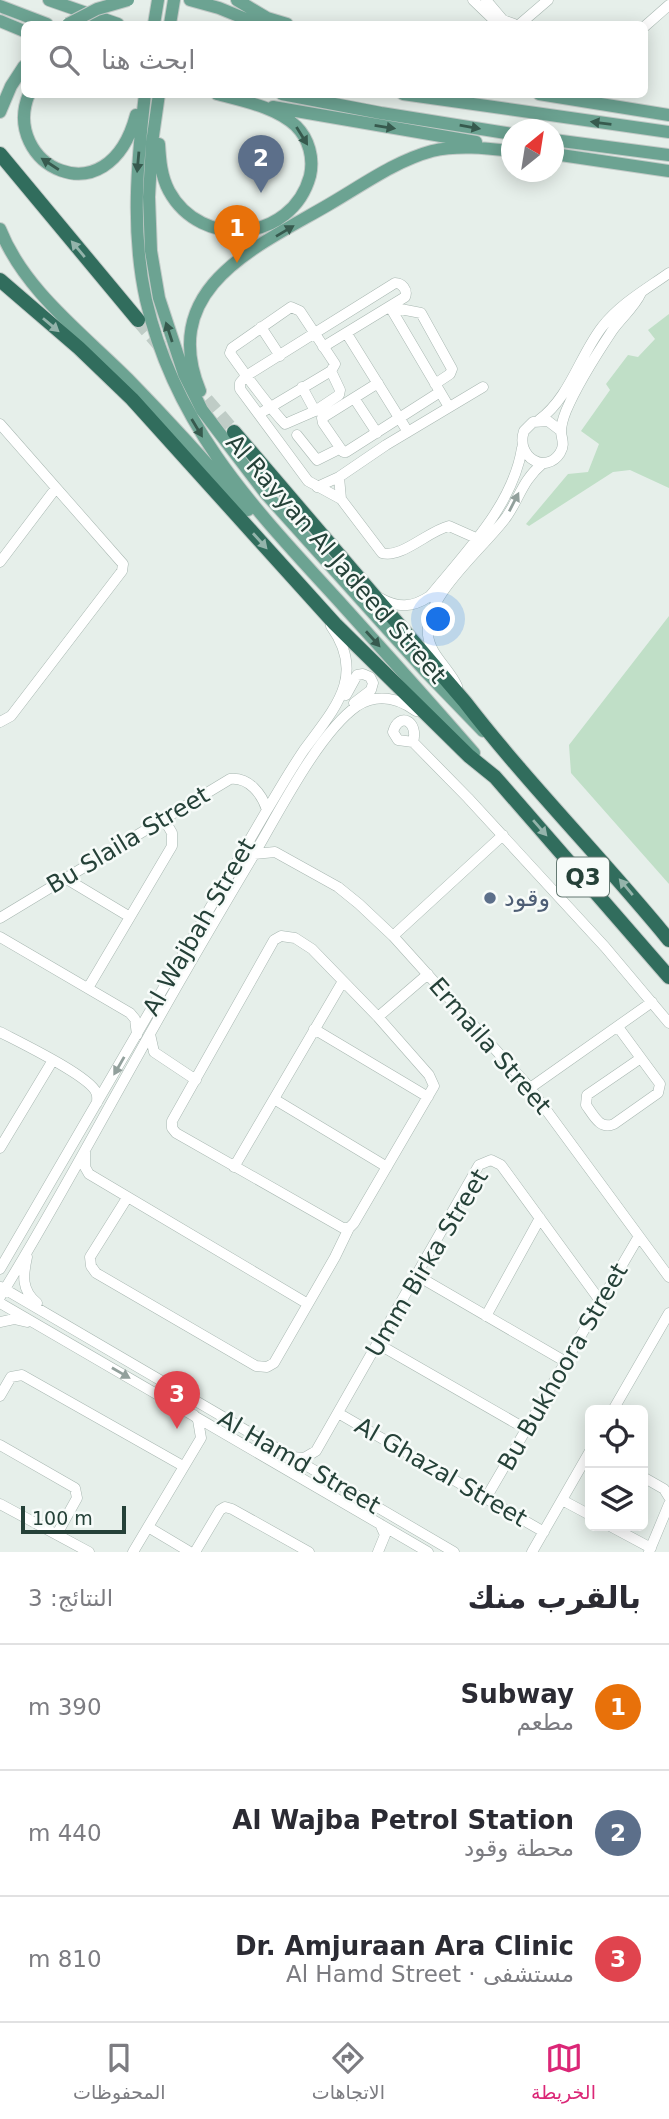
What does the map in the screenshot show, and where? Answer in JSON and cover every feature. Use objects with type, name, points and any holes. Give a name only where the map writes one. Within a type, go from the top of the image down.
[{"type":"highway","points":[[0,154],[138,320]]},
{"type":"highway","points":[[0,280],[79,348],[132,399],[335,624],[469,756],[495,777]]},
{"type":"highway","points":[[231,438],[373,595],[497,743]]},
{"type":"highway","name":"Al Rayyan Al Jadeed Street","points":[[497,743],[624,884],[669,940]]},
{"type":"highway","name":"Al Rayyan Al Jadeed Street","points":[[495,777],[669,977]]},
{"type":"main road","points":[[49,0],[109,21]]},
{"type":"main road","points":[[74,21],[97,9],[128,0]]},
{"type":"main road","points":[[154,21],[158,0]]},
{"type":"main road","points":[[170,21],[174,0]]},
{"type":"main road","points":[[190,0],[251,21]]},
{"type":"main road","points":[[237,0],[279,21]]},
{"type":"main road","points":[[0,6],[39,21]]},
{"type":"main road","points":[[0,21],[21,30]]},
{"type":"main road","points":[[0,111],[21,71]]},
{"type":"main road","points":[[28,98],[24,118],[29,142],[46,163],[65,172],[79,173],[104,167],[120,153],[131,135],[142,98]]},
{"type":"main road","name":"Al Rayyan Al Jadeed Street","points":[[143,98],[136,189],[138,245],[146,297],[171,379],[197,429],[230,476],[299,558],[495,777]]},
{"type":"main road","name":"Al Rayyan Al Jadeed Street","points":[[159,98],[152,143],[149,197],[151,251],[159,298],[184,374],[202,410],[231,438],[266,494],[468,719],[497,743]]},
{"type":"main road","points":[[160,98],[160,165],[167,188],[189,215],[209,226],[227,231],[261,228],[289,212],[304,192],[312,169],[310,149],[296,126],[281,116],[239,100]]},
{"type":"main road","points":[[232,98],[501,147]]},
{"type":"main road","points":[[303,98],[501,132]]},
{"type":"main road","points":[[431,98],[669,132]]},
{"type":"main road","points":[[562,98],[669,115]]},
{"type":"main road","points":[[571,98],[586,102]]},
{"type":"main road","points":[[564,141],[669,155]]},
{"type":"main road","points":[[231,438],[206,406],[195,379],[190,356],[190,337],[195,314],[203,297],[221,273],[253,250],[398,164],[448,148],[501,149]]},
{"type":"main road","points":[[564,155],[669,171]]},
{"type":"main road","points":[[0,229],[7,247],[30,281],[151,403],[251,513],[299,558]]},
{"type":"street","points":[[473,0],[495,21]]},
{"type":"street","points":[[486,0],[506,21]]},
{"type":"street","points":[[524,21],[548,0]]},
{"type":"street","points":[[648,24],[669,5]]},
{"type":"street","points":[[465,702],[454,679],[430,645],[430,613],[495,522],[519,467],[524,431],[558,403],[601,328],[624,304],[669,274]]},
{"type":"street","points":[[323,347],[390,307],[407,293],[398,283],[246,376],[240,383],[240,389],[306,478],[341,499],[377,550],[386,555],[395,554],[427,534],[449,526],[476,538]]},
{"type":"street","points":[[561,431],[565,412],[613,329],[637,302],[641,293]]},
{"type":"street","points":[[259,414],[271,405],[331,371],[335,363],[300,311],[291,307],[230,350],[246,376],[271,405],[283,422],[288,425],[340,395],[331,371]]},
{"type":"street","points":[[378,383],[322,420],[339,449],[346,453],[438,388],[452,369],[421,313],[390,307]]},
{"type":"street","points":[[390,307],[449,407]]},
{"type":"street","points":[[261,327],[280,356]]},
{"type":"street","points":[[347,334],[408,432]]},
{"type":"street","points":[[302,387],[315,411]]},
{"type":"street","points":[[317,487],[339,477],[483,387]]},
{"type":"street","points":[[354,398],[377,433]]},
{"type":"street","points":[[373,595],[397,606],[412,606],[429,596],[476,538],[514,505],[525,480],[543,463],[560,453],[564,439],[561,431],[555,424],[539,420]]},
{"type":"street","points":[[0,424],[123,564],[122,570],[11,716],[0,722]]},
{"type":"street","points":[[296,435],[317,460],[339,449]]},
{"type":"street","points":[[522,448],[527,456],[543,463]]},
{"type":"street","points":[[339,477],[341,499]]},
{"type":"street","points":[[0,562],[56,488]]},
{"type":"street","points":[[0,542],[10,549]]},
{"type":"street","name":"Al Wajbah Street","points":[[1,1293],[334,720],[347,678],[347,658],[340,639],[302,586]]},
{"type":"street","points":[[357,675],[370,677],[373,683],[371,690],[334,720],[357,675]]},
{"type":"street","name":"Al Wajbah Street","points":[[0,1269],[303,752],[334,720],[364,702],[386,698],[407,704],[439,727]]},
{"type":"street","points":[[413,742],[503,835],[669,1023]]},
{"type":"street","name":"Bu Slaila Street","points":[[0,918],[230,779],[240,780],[258,791]]},
{"type":"street","points":[[258,791],[272,789],[284,783]]},
{"type":"street","points":[[258,791],[267,810]]},
{"type":"street","points":[[88,988],[172,846],[172,833],[164,819]]},
{"type":"street","points":[[254,854],[275,852],[270,828]]},
{"type":"street","points":[[393,936],[503,835]]},
{"type":"street","name":"Ermaila Street","points":[[275,852],[338,887],[393,936],[530,1088],[669,1278]]},
{"type":"street","points":[[65,878],[130,917]]},
{"type":"street","points":[[127,1198],[90,1257],[91,1266],[96,1273],[256,1366],[274,1363],[349,1228],[434,1086],[432,1080],[378,1017],[343,981],[302,942],[288,936],[274,940],[172,1121],[172,1128],[176,1133],[234,1167],[342,1228],[349,1228]]},
{"type":"street","points":[[0,937],[130,1013],[135,1019],[136,1035]]},
{"type":"street","points":[[378,1017],[428,974]]},
{"type":"street","points":[[234,1167],[343,981]]},
{"type":"street","points":[[530,1088],[652,1002]]},
{"type":"street","points":[[130,1013],[139,1014],[155,1006]]},
{"type":"street","points":[[618,1027],[660,1084],[661,1089],[614,1124],[607,1127],[601,1125],[586,1105],[587,1094],[640,1058]]},
{"type":"street","points":[[314,1030],[428,1097]]},
{"type":"street","points":[[0,1032],[90,1084],[97,1095],[96,1107]]},
{"type":"street","points":[[150,1033],[151,1046],[158,1055],[196,1080]]},
{"type":"street","points":[[137,1057],[158,1055]]},
{"type":"street","points":[[0,1148],[52,1060]]},
{"type":"street","points":[[274,1100],[387,1167]]},
{"type":"street","points":[[0,1123],[11,1129]]},
{"type":"street","points":[[0,1279],[69,1161],[69,1149]]},
{"type":"street","points":[[85,1152],[85,1167],[89,1174],[308,1304]]},
{"type":"street","name":"Umm Birka Street","points":[[316,1451],[479,1165],[491,1160],[501,1165],[601,1302]]},
{"type":"street","points":[[69,1178],[89,1174]]},
{"type":"street","points":[[486,1316],[540,1218]]},
{"type":"street","name":"Bu Bukhoora Street","points":[[486,1498],[639,1236]]},
{"type":"street","points":[[0,1254],[17,1240]]},
{"type":"street","points":[[30,1246],[23,1274],[25,1289],[33,1300],[67,1326]]},
{"type":"street","points":[[416,1275],[566,1362]]},
{"type":"street","points":[[1,1293],[102,1352],[119,1356]]},
{"type":"street","name":"Al Hamd Street","points":[[1,1293],[67,1326],[454,1552]]},
{"type":"street","name":"Al Hamd Street","points":[[1,1293],[41,1327],[428,1552]]},
{"type":"street","points":[[616,1405],[669,1313]]},
{"type":"street","points":[[0,1322],[13,1319],[41,1327]]},
{"type":"street","points":[[378,1344],[526,1429]]},
{"type":"street","points":[[0,1396],[11,1377],[22,1375],[183,1466]]},
{"type":"street","points":[[192,1413],[198,1420],[201,1438]]},
{"type":"street","name":"Al Ghazal Street","points":[[338,1413],[544,1532]]},
{"type":"street","points":[[133,1552],[201,1438],[215,1432],[229,1434]]},
{"type":"street","points":[[0,1446],[75,1488],[77,1498],[57,1534]]},
{"type":"street","points":[[292,1457],[304,1458],[316,1451],[317,1466],[325,1476]]},
{"type":"street","points":[[532,1552],[585,1460]]},
{"type":"street","points":[[648,1480],[664,1489],[669,1497]]},
{"type":"street","points":[[562,1500],[585,1512]]},
{"type":"street","points":[[0,1504],[89,1552]]},
{"type":"street","points":[[618,1531],[650,1550],[669,1504]]},
{"type":"street","points":[[148,1527],[193,1552],[220,1510],[225,1507],[290,1547],[309,1552]]},
{"type":"street","points":[[379,1524],[384,1530],[381,1548]]},
{"type":"street","points":[[381,1548],[405,1539]]},
{"type":"green space","points":[[669,314],[669,488],[630,470],[613,472],[529,526],[526,524],[568,474],[588,472],[599,444],[581,431],[610,390],[606,384],[628,355],[638,357],[655,339],[648,330]]},
{"type":"green space","points":[[669,616],[669,884],[571,773],[569,745]]},
{"type":"tunnel","points":[[138,320],[234,432]]},
{"type":"place","name":"Al Wajba Petrol Station","points":[[261,193]]},
{"type":"place","name":"Subway","points":[[237,263]]},
{"type":"place","name":"وقود","points":[[490,898]]},
{"type":"place","name":"Dr. Amjuraan Ara Clinic","points":[[177,1429]]}]
